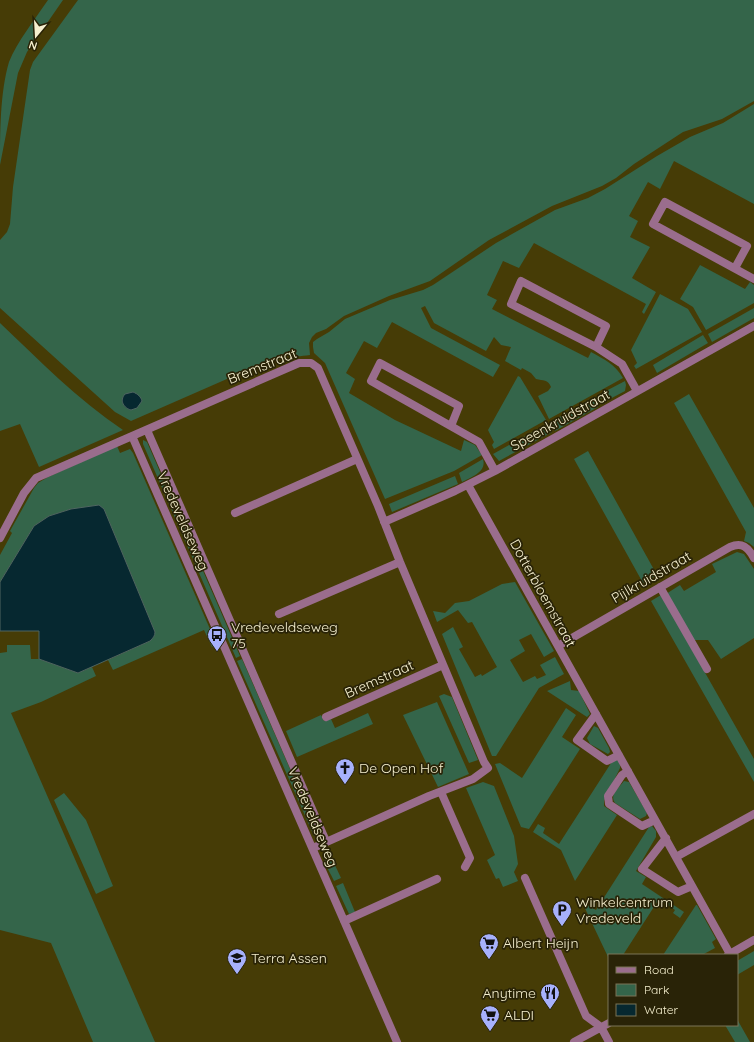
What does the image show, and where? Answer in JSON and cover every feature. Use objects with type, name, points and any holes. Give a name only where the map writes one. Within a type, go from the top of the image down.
[{"type":"street","points":[[735,268],[747,246],[665,202],[653,224],[754,279]]},
{"type":"street","points":[[596,347],[606,326],[521,281],[511,304],[596,347],[622,364],[637,391]]},
{"type":"street","name":"Speenkruidstraat","points":[[384,522],[468,485],[495,471],[754,326]]},
{"type":"street","name":"Bremstraat","points":[[147,430],[299,363],[311,363],[318,368],[484,762],[488,768],[473,779],[442,792]]},
{"type":"street","points":[[451,426],[459,406],[380,364],[371,381],[479,442],[495,471]]},
{"type":"street","points":[[0,538],[24,493],[36,478],[147,430]]},
{"type":"street","name":"Vredeveldseweg","points":[[147,430],[326,841]]},
{"type":"street","name":"Vredeveldseweg","points":[[132,436],[397,1042]]},
{"type":"street","points":[[235,513],[357,459]]},
{"type":"street","name":"Dotterbloemstraat","points":[[468,485],[666,838],[729,954]]},
{"type":"street","name":"Pijlkruidstraat","points":[[558,646],[735,545],[740,544],[745,546],[750,550],[754,558]]},
{"type":"street","points":[[279,614],[400,562]]},
{"type":"street","points":[[660,587],[706,669]]},
{"type":"street","name":"Bremstraat","points":[[326,717],[443,665]]},
{"type":"street","points":[[596,714],[576,740],[606,761],[619,755]]},
{"type":"street","points":[[628,771],[622,775],[608,796],[609,804],[642,826],[655,820]]},
{"type":"street","points":[[312,848],[442,792],[470,858],[465,867]]},
{"type":"street","points":[[676,857],[754,814]]},
{"type":"street","points":[[666,838],[642,869],[678,892],[692,886]]},
{"type":"street","points":[[525,878],[586,1016],[601,1027],[609,1042]]},
{"type":"street","points":[[344,921],[437,879]]},
{"type":"street","points":[[729,954],[754,940]]},
{"type":"street","points":[[574,1042],[608,1024]]},
{"type":"green space","points":[[48,0],[63,0],[27,52],[18,73],[0,165],[2,99],[9,62],[21,39]]},
{"type":"green space","points":[[78,0],[754,0],[754,101],[722,119],[683,132],[634,164],[616,178],[602,186],[552,206],[489,240],[430,281],[389,296],[344,316],[312,337],[309,343],[310,355],[294,356],[286,353],[131,421],[115,412],[0,308],[0,240],[7,232],[10,224],[13,187],[30,70],[33,62]]},
{"type":"green space","points":[[754,104],[754,204],[674,161],[660,189],[648,182],[629,216],[638,221],[630,237],[650,247],[632,278],[656,292],[644,314],[642,312],[646,304],[534,243],[519,268],[503,261],[487,295],[497,300],[492,309],[588,358],[591,352],[613,366],[623,378],[549,419],[538,396],[548,391],[551,387],[550,384],[536,379],[531,373],[522,368],[521,370],[505,361],[511,347],[501,345],[494,337],[486,351],[434,323],[425,306],[421,308],[431,328],[500,365],[493,377],[392,322],[377,348],[364,341],[346,373],[355,379],[349,393],[395,420],[461,451],[464,440],[475,445],[482,455],[454,471],[385,499],[325,363],[314,353],[313,342],[329,332],[345,319],[390,300],[423,290],[433,285],[496,243],[555,210],[588,198],[605,189],[690,137],[723,123]]},
{"type":"green space","points":[[700,265],[745,289],[750,282],[754,285],[754,303],[706,330],[693,307],[680,299]]},
{"type":"green space","points":[[660,294],[688,309],[702,332],[636,369],[634,366],[637,363],[631,350]]},
{"type":"green space","points":[[754,308],[754,318],[712,342],[708,334]]},
{"type":"green space","points":[[0,323],[75,393],[123,430],[39,467],[20,424],[0,431]]},
{"type":"green space","points":[[703,335],[708,343],[657,373],[653,365]]},
{"type":"green space","points":[[518,376],[546,420],[494,449],[492,445],[494,442],[488,430]]},
{"type":"green space","points":[[625,381],[625,391],[608,400],[604,392]]},
{"type":"green space","points":[[602,394],[604,397],[596,401],[598,407],[555,431],[550,422]]},
{"type":"green space","points":[[689,394],[754,508],[754,547],[744,541],[746,532],[674,403]]},
{"type":"green space","points":[[547,424],[552,432],[499,461],[493,454]]},
{"type":"green space","points":[[143,440],[147,442],[240,656],[236,658],[143,444]]},
{"type":"green space","points":[[117,446],[120,453],[130,449],[133,453],[217,645],[212,647],[204,630],[113,670],[108,660],[150,641],[155,632],[104,509],[71,509],[49,516],[34,526],[0,582],[0,555],[12,533],[10,531],[38,483]]},
{"type":"green space","points":[[588,451],[657,575],[643,583],[574,459]]},
{"type":"green space","points":[[483,459],[484,464],[480,471],[462,482],[459,473]]},
{"type":"green space","points":[[455,476],[458,484],[392,512],[389,504]]},
{"type":"green space","points":[[737,552],[744,554],[754,569],[754,638],[721,659],[708,640],[694,640],[666,594],[680,585],[684,591],[716,572],[712,564]]},
{"type":"green space","points":[[515,582],[554,651],[544,657],[531,634],[519,640],[525,651],[510,660],[523,682],[535,676],[537,679],[546,675],[540,665],[555,657],[564,674],[539,688],[496,756],[492,756],[442,634],[453,627],[463,647],[459,649],[475,677],[481,674],[482,676],[497,667],[472,622],[468,623],[458,610],[437,622],[433,611],[445,613],[455,603],[469,601],[502,584]]},
{"type":"green space","points":[[661,595],[754,759],[754,782],[651,601]]},
{"type":"green space","points":[[7,645],[30,645],[31,659],[39,659],[78,673],[92,667],[96,676],[41,702],[11,713],[155,1042],[93,1042],[51,943],[0,930],[0,653],[7,652]]},
{"type":"green space","points":[[242,659],[318,833],[316,836],[314,836],[237,661]]},
{"type":"green space","points":[[570,681],[571,690],[579,691],[590,714],[587,717],[547,691]]},
{"type":"green space","points":[[444,694],[452,697],[478,760],[469,763],[439,696]]},
{"type":"green space","points":[[437,702],[469,774],[438,787],[403,715]]},
{"type":"green space","points":[[566,708],[576,715],[562,737],[580,749],[529,829],[521,827],[495,764],[500,763],[522,778]]},
{"type":"green space","points":[[368,713],[373,724],[297,757],[286,731],[321,715],[324,721],[331,719],[335,728]]},
{"type":"green space","points":[[594,726],[598,728],[609,748],[610,752],[608,754],[590,744],[587,738]]},
{"type":"green space","points":[[613,760],[617,760],[620,763],[620,768],[604,801],[604,806],[617,815],[575,881],[561,850],[533,832],[538,824],[545,828],[543,833],[559,844]]},
{"type":"green space","points":[[624,781],[629,782],[647,813],[646,816],[640,819],[615,803],[613,800],[614,794]]},
{"type":"green space","points":[[483,782],[494,786],[514,836],[518,864],[514,872],[518,881],[503,887],[499,878],[496,879],[487,860],[495,855],[466,788]]},
{"type":"green space","points":[[64,793],[86,820],[113,886],[96,894],[54,800]]},
{"type":"green space","points":[[652,826],[656,831],[656,837],[636,871],[646,877],[642,884],[684,912],[680,918],[673,913],[675,910],[659,899],[624,954],[608,954],[608,957],[582,902],[596,910],[649,827]]},
{"type":"green space","points":[[327,848],[341,878],[334,881],[324,856]]},
{"type":"green space","points":[[343,883],[355,912],[349,914],[336,886]]},
{"type":"green space","points":[[697,905],[716,939],[712,942],[715,948],[704,954],[664,954]]},
{"type":"green space","points":[[754,951],[754,965],[738,974],[738,960]]},
{"type":"green space","points":[[738,1021],[750,1042],[735,1042],[726,1026],[738,1026]]},
{"type":"water","points":[[133,392],[141,398],[142,401],[137,408],[131,410],[124,406],[122,399],[125,394]]},
{"type":"water","points":[[99,505],[104,509],[155,633],[154,637],[150,641],[78,673],[39,659],[39,631],[0,631],[0,582],[34,526],[49,516],[71,509]]},
{"type":"place","name":"Vredeveldseweg 75","points":[[217,652]]},
{"type":"place","name":"De Open Hof","points":[[345,785]]},
{"type":"place","name":"Winkelcentrum Vredeveld","points":[[562,927]]},
{"type":"place","name":"Albert Heijn","points":[[489,960]]},
{"type":"place","name":"Terra Assen","points":[[237,975]]},
{"type":"place","name":"Anytime","points":[[550,1010]]},
{"type":"place","name":"ALDI","points":[[490,1032]]}]
